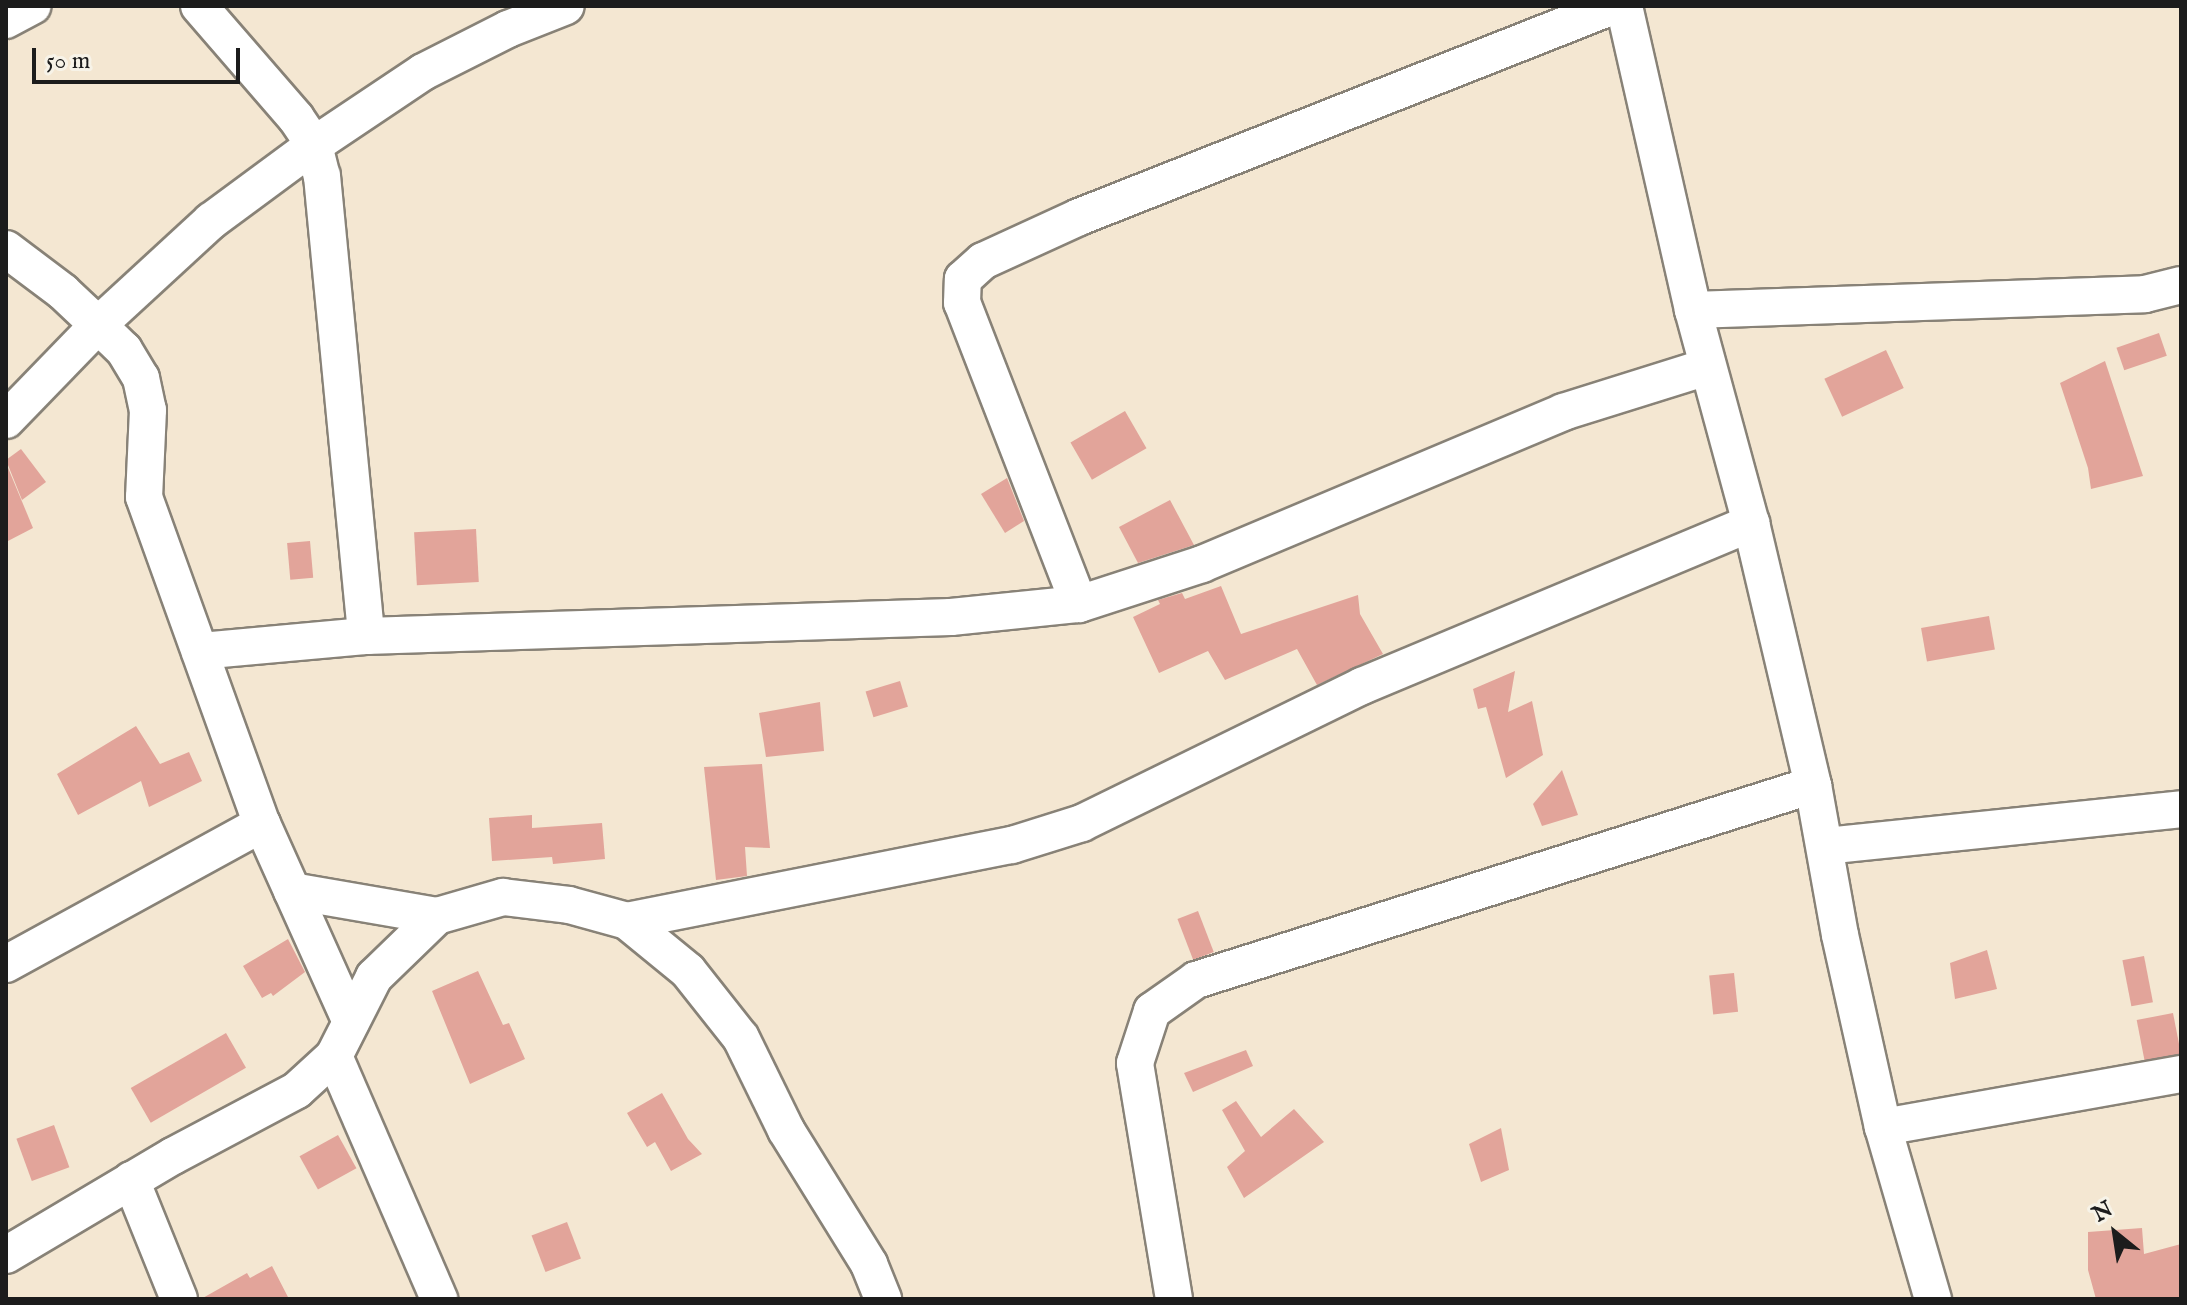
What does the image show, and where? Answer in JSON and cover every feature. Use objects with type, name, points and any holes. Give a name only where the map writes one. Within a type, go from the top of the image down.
[{"type":"street","points":[[6,20],[32,6]]},
{"type":"street","points":[[199,6],[296,118],[314,145],[322,176],[336,302],[366,636]]},
{"type":"street","points":[[6,420],[98,325],[211,221],[314,145],[423,72],[508,29],[566,6]]},
{"type":"street","points":[[1079,604],[962,303],[963,279],[983,261],[1079,217],[1613,6]]},
{"type":"street","points":[[1624,6],[1693,310],[1751,523],[1813,785],[1840,935],[1883,1127],[1933,1299]]},
{"type":"street","points":[[6,249],[63,292],[98,325],[124,350],[141,378],[148,410],[144,497],[262,824],[351,1022]]},
{"type":"street","points":[[1693,310],[2145,294],[2181,285]]},
{"type":"street","points":[[200,651],[366,636],[951,617],[1079,604],[1202,564],[1563,412],[1707,367]]},
{"type":"street","points":[[627,921],[1012,845],[1082,823],[1362,686],[1751,523]]},
{"type":"street","points":[[1174,1299],[1135,1063],[1152,1011],[1196,980],[1813,785]]},
{"type":"street","points":[[1825,846],[2181,809]]},
{"type":"street","points":[[6,964],[262,824]]},
{"type":"street","points":[[292,891],[437,916],[503,897],[569,905],[627,921],[688,971],[741,1038],[786,1130],[869,1264],[883,1299]]},
{"type":"street","points":[[6,1255],[131,1180],[297,1090],[334,1056],[374,977],[437,916]]},
{"type":"street","points":[[334,1056],[439,1299]]},
{"type":"street","points":[[1883,1127],[2181,1074]]},
{"type":"street","points":[[131,1180],[179,1299]]},
{"type":"building","points":[[2159,333],[2167,356],[2124,370],[2116,348]]},
{"type":"building","points":[[1886,350],[1904,388],[1842,417],[1824,379]]},
{"type":"building","points":[[2105,361],[2143,476],[2091,489],[2088,468],[2060,383]]},
{"type":"building","points":[[1125,411],[1146,448],[1092,480],[1070,442]]},
{"type":"building","points":[[21,449],[46,482],[22,500],[6,460]]},
{"type":"building","points":[[6,463],[33,528],[6,542]]},
{"type":"building","points":[[1007,478],[1024,521],[1005,533],[981,494]]},
{"type":"building","points":[[1170,500],[1194,545],[1138,563],[1119,527]]},
{"type":"building","points":[[476,529],[479,582],[417,585],[414,532]]},
{"type":"building","points":[[310,541],[313,578],[290,580],[287,543]]},
{"type":"building","points":[[1221,586],[1241,634],[1358,595],[1360,614],[1383,654],[1317,685],[1297,649],[1225,680],[1208,651],[1159,673],[1133,617],[1160,604],[1158,600],[1182,593],[1185,599]]},
{"type":"building","points":[[1989,616],[1995,649],[1927,661],[1921,628]]},
{"type":"building","points":[[1515,671],[1508,712],[1532,701],[1543,755],[1506,778],[1486,707],[1478,709],[1473,689]]},
{"type":"building","points":[[900,681],[908,707],[873,717],[866,692]]},
{"type":"building","points":[[820,702],[824,751],[766,757],[759,713]]},
{"type":"building","points":[[136,726],[160,764],[189,752],[202,781],[149,807],[141,781],[78,815],[57,774]]},
{"type":"building","points":[[762,764],[770,848],[745,847],[747,876],[716,880],[704,767]]},
{"type":"building","points":[[1562,770],[1578,815],[1542,826],[1533,804]]},
{"type":"building","points":[[532,815],[532,828],[602,823],[605,859],[553,864],[552,857],[492,861],[489,818]]},
{"type":"building","points":[[1198,911],[1214,952],[1193,960],[1177,919]]},
{"type":"building","points":[[288,939],[305,972],[273,996],[271,993],[262,998],[243,966]]},
{"type":"building","points":[[1987,950],[1997,989],[1955,999],[1950,963]]},
{"type":"building","points":[[2144,956],[2153,1002],[2131,1006],[2122,960]]},
{"type":"building","points":[[478,971],[503,1025],[509,1023],[525,1059],[470,1084],[432,991]]},
{"type":"building","points":[[1734,973],[1738,1012],[1713,1014],[1709,976]]},
{"type":"building","points":[[2173,1013],[2181,1054],[2145,1061],[2137,1020]]},
{"type":"building","points":[[226,1033],[246,1068],[151,1123],[131,1088]]},
{"type":"building","points":[[1246,1050],[1253,1066],[1193,1092],[1184,1073]]},
{"type":"building","points":[[662,1093],[688,1139],[702,1154],[671,1171],[655,1142],[647,1147],[627,1113]]},
{"type":"building","points":[[1236,1101],[1261,1137],[1294,1109],[1324,1142],[1244,1198],[1227,1167],[1245,1151],[1222,1110]]},
{"type":"building","points":[[54,1125],[69,1167],[32,1181],[16,1139]]},
{"type":"building","points":[[1501,1128],[1509,1170],[1481,1182],[1469,1144]]},
{"type":"building","points":[[338,1135],[356,1168],[318,1190],[300,1156]]},
{"type":"building","points":[[567,1222],[581,1258],[546,1272],[532,1236]]},
{"type":"building","points":[[2142,1228],[2144,1254],[2181,1244],[2181,1299],[2096,1299],[2088,1270],[2088,1232]]},
{"type":"building","points":[[272,1266],[289,1299],[201,1299],[247,1273],[250,1278]]}]
